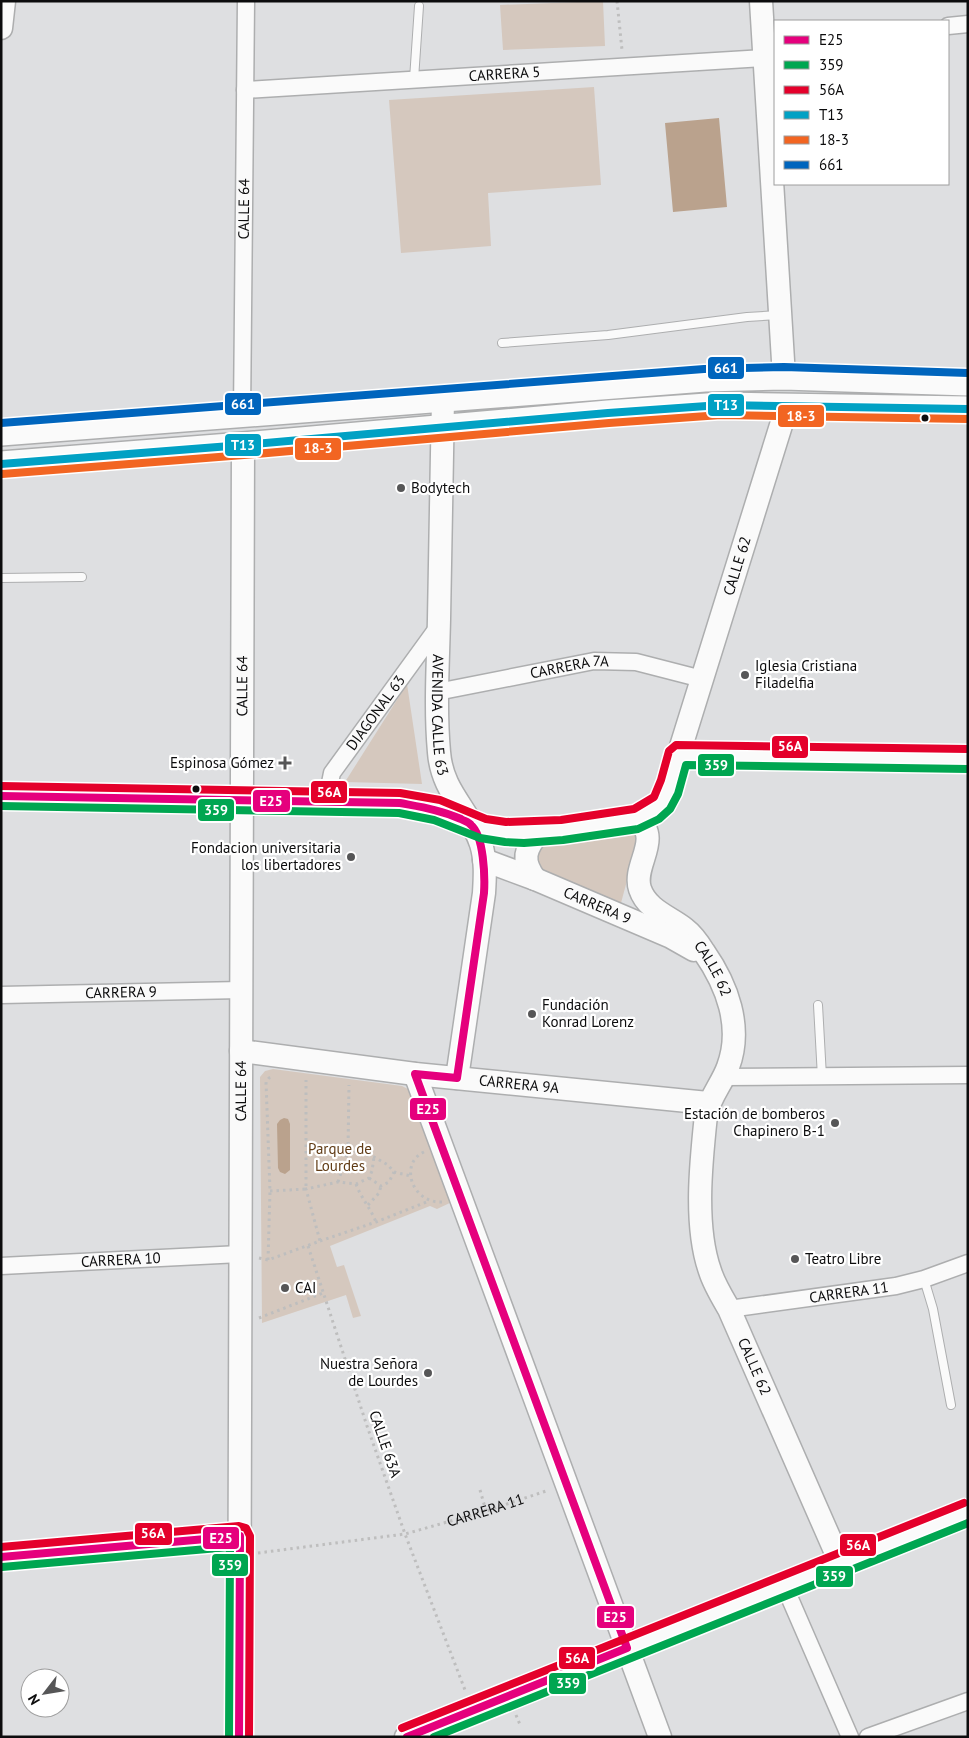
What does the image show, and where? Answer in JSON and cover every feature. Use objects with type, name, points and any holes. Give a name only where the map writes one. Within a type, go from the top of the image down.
[{"type":"main road","points":[[1,433],[665,381],[784,378],[968,383]]},
{"type":"main road","points":[[1,464],[721,405],[968,409]]},
{"type":"street","points":[[1,28],[4,1]]},
{"type":"street","name":"CALLE 64","points":[[242,415],[246,1]]},
{"type":"street","points":[[761,1],[784,378]]},
{"type":"street","points":[[949,26],[968,24]]},
{"type":"street","name":"CARRERA 5","points":[[245,90],[764,58]]},
{"type":"street","name":"AVENIDA CALLE 63","points":[[442,399],[437,692],[439,752],[441,769],[447,786],[472,825],[481,845],[484,860],[484,893],[457,1078]]},
{"type":"street","name":"CALLE 62","points":[[787,406],[665,798],[661,804],[637,819],[647,830],[648,839],[639,879],[640,889],[644,898],[653,908],[686,929],[696,941],[709,959],[729,1001],[734,1040],[731,1058],[724,1077],[708,1103],[704,1128],[699,1214],[703,1247],[710,1273],[729,1309],[840,1562]]},
{"type":"street","name":"CALLE 64","points":[[240,1737],[243,445]]},
{"type":"street","name":"DIAGONAL 63","points":[[336,802],[331,795],[329,785],[332,774],[438,627]]},
{"type":"street","name":"CARRERA 7A","points":[[437,692],[594,661],[636,662],[702,679]]},
{"type":"street","points":[[678,755],[968,760]]},
{"type":"street","points":[[1,796],[416,805],[450,814],[472,825],[489,830],[539,832],[637,819]]},
{"type":"street","points":[[535,879],[528,870],[526,860],[527,850],[539,832]]},
{"type":"street","name":"CARRERA 9","points":[[484,860],[535,879],[671,937],[709,959]]},
{"type":"street","name":"CARRERA 9","points":[[1,995],[241,990]]},
{"type":"street","name":"CARRERA 9A","points":[[241,1051],[415,1074],[708,1103]]},
{"type":"street","points":[[415,1074],[660,1737]]},
{"type":"street","points":[[724,1077],[968,1075]]},
{"type":"street","name":"CARRERA 10","points":[[1,1266],[240,1254]]},
{"type":"street","name":"CARRERA 11","points":[[729,1309],[896,1286],[924,1279],[968,1263]]},
{"type":"street","points":[[406,1737],[968,1512]]},
{"type":"street","points":[[1,1557],[240,1546]]},
{"type":"street","points":[[784,1585],[850,1737]]},
{"type":"street","points":[[868,1737],[968,1701]]},
{"type":"lane","points":[[414,79],[419,6]]},
{"type":"lane","points":[[502,343],[608,335],[747,317],[780,315]]},
{"type":"lane","points":[[1,578],[82,577]]},
{"type":"lane","points":[[818,1005],[822,1076]]},
{"type":"lane","points":[[924,1279],[933,1309],[951,1405]]},
{"type":"path","points":[[617,1],[623,66]]},
{"type":"path","points":[[281,1078],[272,1077],[266,1082],[270,1191],[268,1260],[430,1201]]},
{"type":"path","points":[[298,1079],[306,1080],[306,1188],[320,1242]]},
{"type":"path","points":[[338,1182],[348,1151],[349,1085],[358,1086]]},
{"type":"path","points":[[441,1146],[418,1155],[414,1161],[411,1176],[412,1184],[416,1191],[422,1197],[441,1207]]},
{"type":"path","points":[[348,1151],[354,1151],[382,1160],[394,1172],[411,1176]]},
{"type":"path","points":[[270,1191],[306,1188],[338,1182],[356,1184],[369,1178],[374,1157]]},
{"type":"path","points":[[368,1204],[378,1193],[381,1186],[390,1182],[394,1172]]},
{"type":"path","points":[[369,1178],[381,1186]]},
{"type":"path","points":[[356,1184],[376,1222]]},
{"type":"path","name":"CALLE 63A","points":[[308,1246],[367,1426],[405,1534],[465,1690],[474,1687]]},
{"type":"path","points":[[259,1318],[323,1293]]},
{"type":"path","name":"CARRERA 11","points":[[240,1546],[405,1534],[567,1484]]},
{"type":"path","points":[[480,1490],[486,1510]]},
{"type":"path","points":[[516,1715],[521,1727]]},
{"type":"green space","points":[[603,1],[605,46],[503,50],[500,5]]},
{"type":"green space","points":[[594,87],[601,185],[488,193],[491,246],[401,253],[389,100]]},
{"type":"green space","points":[[407,684],[422,784],[345,782]]},
{"type":"green space","points":[[640,832],[621,903],[539,869],[533,849],[543,842]]},
{"type":"green space","name":"Parque de Lourdes","points":[[273,1069],[402,1086],[410,1090],[454,1201],[437,1209],[430,1206],[330,1246],[337,1267],[344,1265],[361,1316],[353,1318],[346,1295],[262,1323],[260,1077],[265,1071]]},
{"type":"shaded area","points":[[719,118],[727,207],[673,212],[665,123]]},
{"type":"shaded area","points":[[284,1118],[288,1119],[290,1124],[290,1170],[285,1174],[280,1172],[278,1168],[277,1124]]},
{"type":"transit line","name":"661","points":[[1,423],[704,369],[784,367],[968,373]]},
{"type":"transit line","name":"T13","points":[[1,464],[721,405],[968,409]]},
{"type":"transit line","name":"18-3","points":[[2,474],[721,415],[968,419]]},
{"type":"transit line","name":"56A","points":[[1,786],[400,793],[440,800],[486,819],[506,822],[561,820],[634,809],[654,797],[669,751],[676,745],[968,749]]},
{"type":"transit line","name":"359","points":[[1,806],[399,813],[434,820],[480,838],[524,843],[563,840],[638,829],[659,819],[670,809],[678,794],[686,765],[968,769]]},
{"type":"transit line","name":"E25","points":[[1,796],[400,803],[423,807],[461,819],[470,824],[479,838],[484,867],[484,893],[457,1078],[415,1074],[627,1648],[407,1737]]},
{"type":"transit line","name":"56A","points":[[402,1728],[964,1503]]},
{"type":"transit line","name":"359","points":[[434,1737],[968,1523]]},
{"type":"transit line","name":"56A","points":[[1,1547],[239,1526],[246,1528],[250,1536],[249,1737]]},
{"type":"transit line","name":"E25","points":[[1,1557],[240,1536],[239,1737]]},
{"type":"transit line","name":"359","points":[[2,1567],[230,1547],[229,1737]]},
{"type":"place","name":"Bodytech","points":[[401,488]]},
{"type":"place","name":"Iglesia Cristiana Filadelfia","points":[[745,675]]},
{"type":"place","name":"Espinosa Gómez","points":[[285,763]]},
{"type":"place","name":"Fondacion universitaria los libertadores","points":[[351,857]]},
{"type":"place","name":"Fundación Konrad Lorenz","points":[[532,1014]]},
{"type":"place","name":"Estación de bomberos Chapinero B-1","points":[[835,1123]]},
{"type":"place","name":"Teatro Libre","points":[[795,1259]]},
{"type":"place","name":"CAI","points":[[285,1288]]},
{"type":"place","name":"Nuestra Señora de Lourdes","points":[[428,1373]]}]
